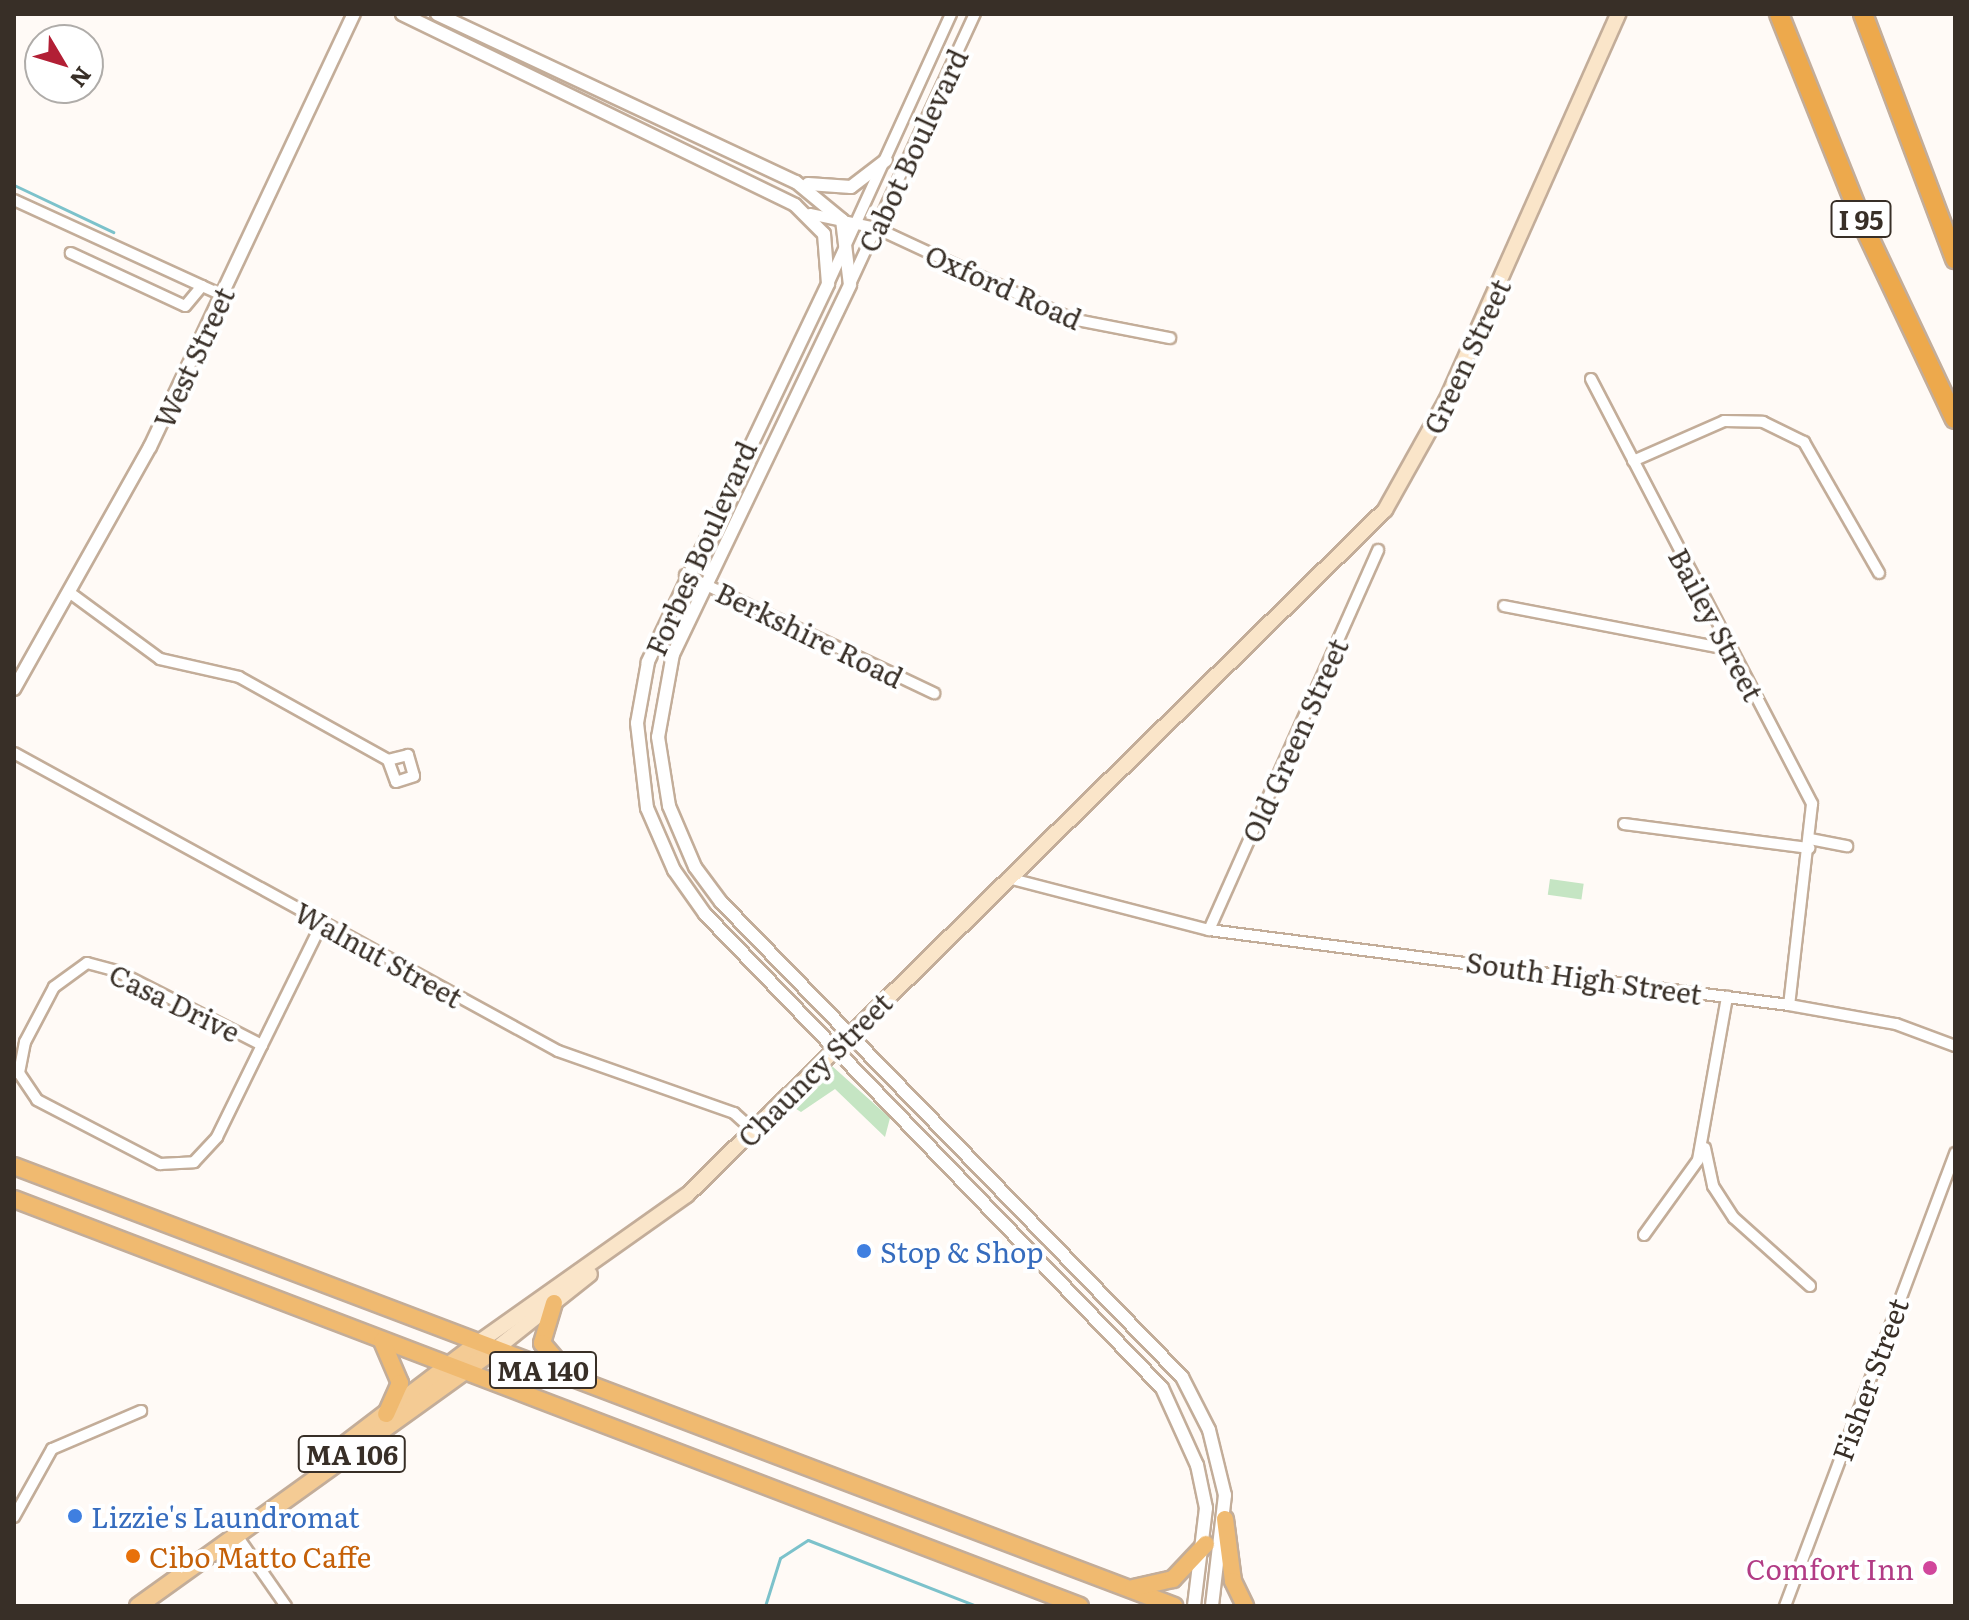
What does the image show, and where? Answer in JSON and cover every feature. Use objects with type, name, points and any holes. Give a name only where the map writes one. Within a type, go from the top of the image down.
[{"type":"highway","name":"I 95","points":[[1779,14],[1861,219],[1955,419]]},
{"type":"highway","name":"I 95","points":[[1863,14],[1955,259]]},
{"type":"highway","name":"MA 140","points":[[14,1166],[492,1352],[1174,1606]]},
{"type":"highway","name":"MA 140","points":[[14,1199],[1074,1604]]},
{"type":"highway","points":[[554,1303],[542,1329],[544,1350],[578,1383]]},
{"type":"highway","points":[[381,1340],[400,1383],[386,1414]]},
{"type":"highway","points":[[1225,1519],[1233,1581],[1245,1606]]},
{"type":"highway","points":[[1116,1584],[1139,1589],[1173,1579],[1206,1544]]},
{"type":"main road","name":"Green Street","points":[[1244,651],[1374,523],[1406,480],[1618,14]]},
{"type":"main road","name":"Chauncy Street","points":[[235,1533],[466,1372],[614,1253],[753,1130],[1244,651]]},
{"type":"main road","name":"Chauncy Street","points":[[138,1606],[475,1345],[614,1253]]},
{"type":"street","name":"West Street","points":[[14,689],[73,595],[222,295],[354,14]]},
{"type":"street","points":[[402,14],[810,214],[842,220]]},
{"type":"street","points":[[437,14],[796,182],[842,220]]},
{"type":"street","name":"Cabot Boulevard","points":[[828,284],[951,14]]},
{"type":"street","name":"Cabot Boulevard","points":[[850,285],[975,14]]},
{"type":"street","points":[[796,182],[843,189],[886,160]]},
{"type":"street","points":[[14,200],[222,295]]},
{"type":"street","name":"Forbes Boulevard","points":[[810,214],[826,242],[828,284],[657,633],[640,699],[647,808],[698,906],[1162,1388],[1197,1465],[1206,1544],[1194,1606]]},
{"type":"street","name":"Forbes Boulevard","points":[[842,220],[848,242],[850,285],[673,654],[660,708],[669,806],[695,867],[721,902],[1172,1363],[1209,1430],[1225,1519],[1212,1606]]},
{"type":"street","name":"Oxford Road","points":[[842,220],[876,228],[1072,319],[1170,338]]},
{"type":"street","points":[[71,253],[185,306],[202,286]]},
{"type":"street","name":"Bailey Street","points":[[1591,379],[1808,791],[1809,843],[1789,1005]]},
{"type":"street","points":[[1633,461],[1724,421],[1763,422],[1804,442],[1879,573]]},
{"type":"street","name":"Old Green Street","points":[[1209,930],[1378,550]]},
{"type":"street","name":"Berkshire Road","points":[[685,575],[934,693]]},
{"type":"street","points":[[73,595],[160,659],[239,677],[388,760]]},
{"type":"street","points":[[1504,606],[1732,650]]},
{"type":"street","name":"Walnut Street","points":[[14,753],[558,1051],[734,1113],[753,1130]]},
{"type":"street","points":[[1624,824],[1847,846]]},
{"type":"street","points":[[1008,878],[1209,930]]},
{"type":"street","name":"Casa Drive","points":[[262,1045],[87,963],[54,987],[25,1042],[19,1073],[37,1100],[177,1167],[212,1145],[262,1045],[322,923]]},
{"type":"street","name":"South High Street","points":[[1209,930],[1789,1005],[1896,1024],[1955,1046]]},
{"type":"street","points":[[1644,1235],[1689,1177],[1704,1142],[1727,997]]},
{"type":"street","points":[[1704,1142],[1713,1186],[1734,1218],[1810,1286]]},
{"type":"street","name":"Fisher Street","points":[[1785,1606],[1955,1153]]},
{"type":"street","points":[[14,1517],[52,1449],[141,1411]]},
{"type":"street","points":[[235,1533],[286,1606]]},
{"type":"green space","points":[[1550,879],[1584,884],[1581,900],[1548,895]]},
{"type":"green space","points":[[832,1066],[890,1118],[885,1137],[835,1089],[801,1112],[793,1107]]},
{"type":"waterway","points":[[14,185],[113,232]]},
{"type":"waterway","points":[[765,1606],[780,1558],[808,1540],[976,1606]]},
{"type":"place","name":"Stop & Shop","points":[[864,1251]]},
{"type":"place","name":"Lizzie's Laundromat","points":[[75,1516]]},
{"type":"place","name":"Cibo Matto Caffe","points":[[133,1556]]},
{"type":"place","name":"Comfort Inn","points":[[1930,1568]]}]
